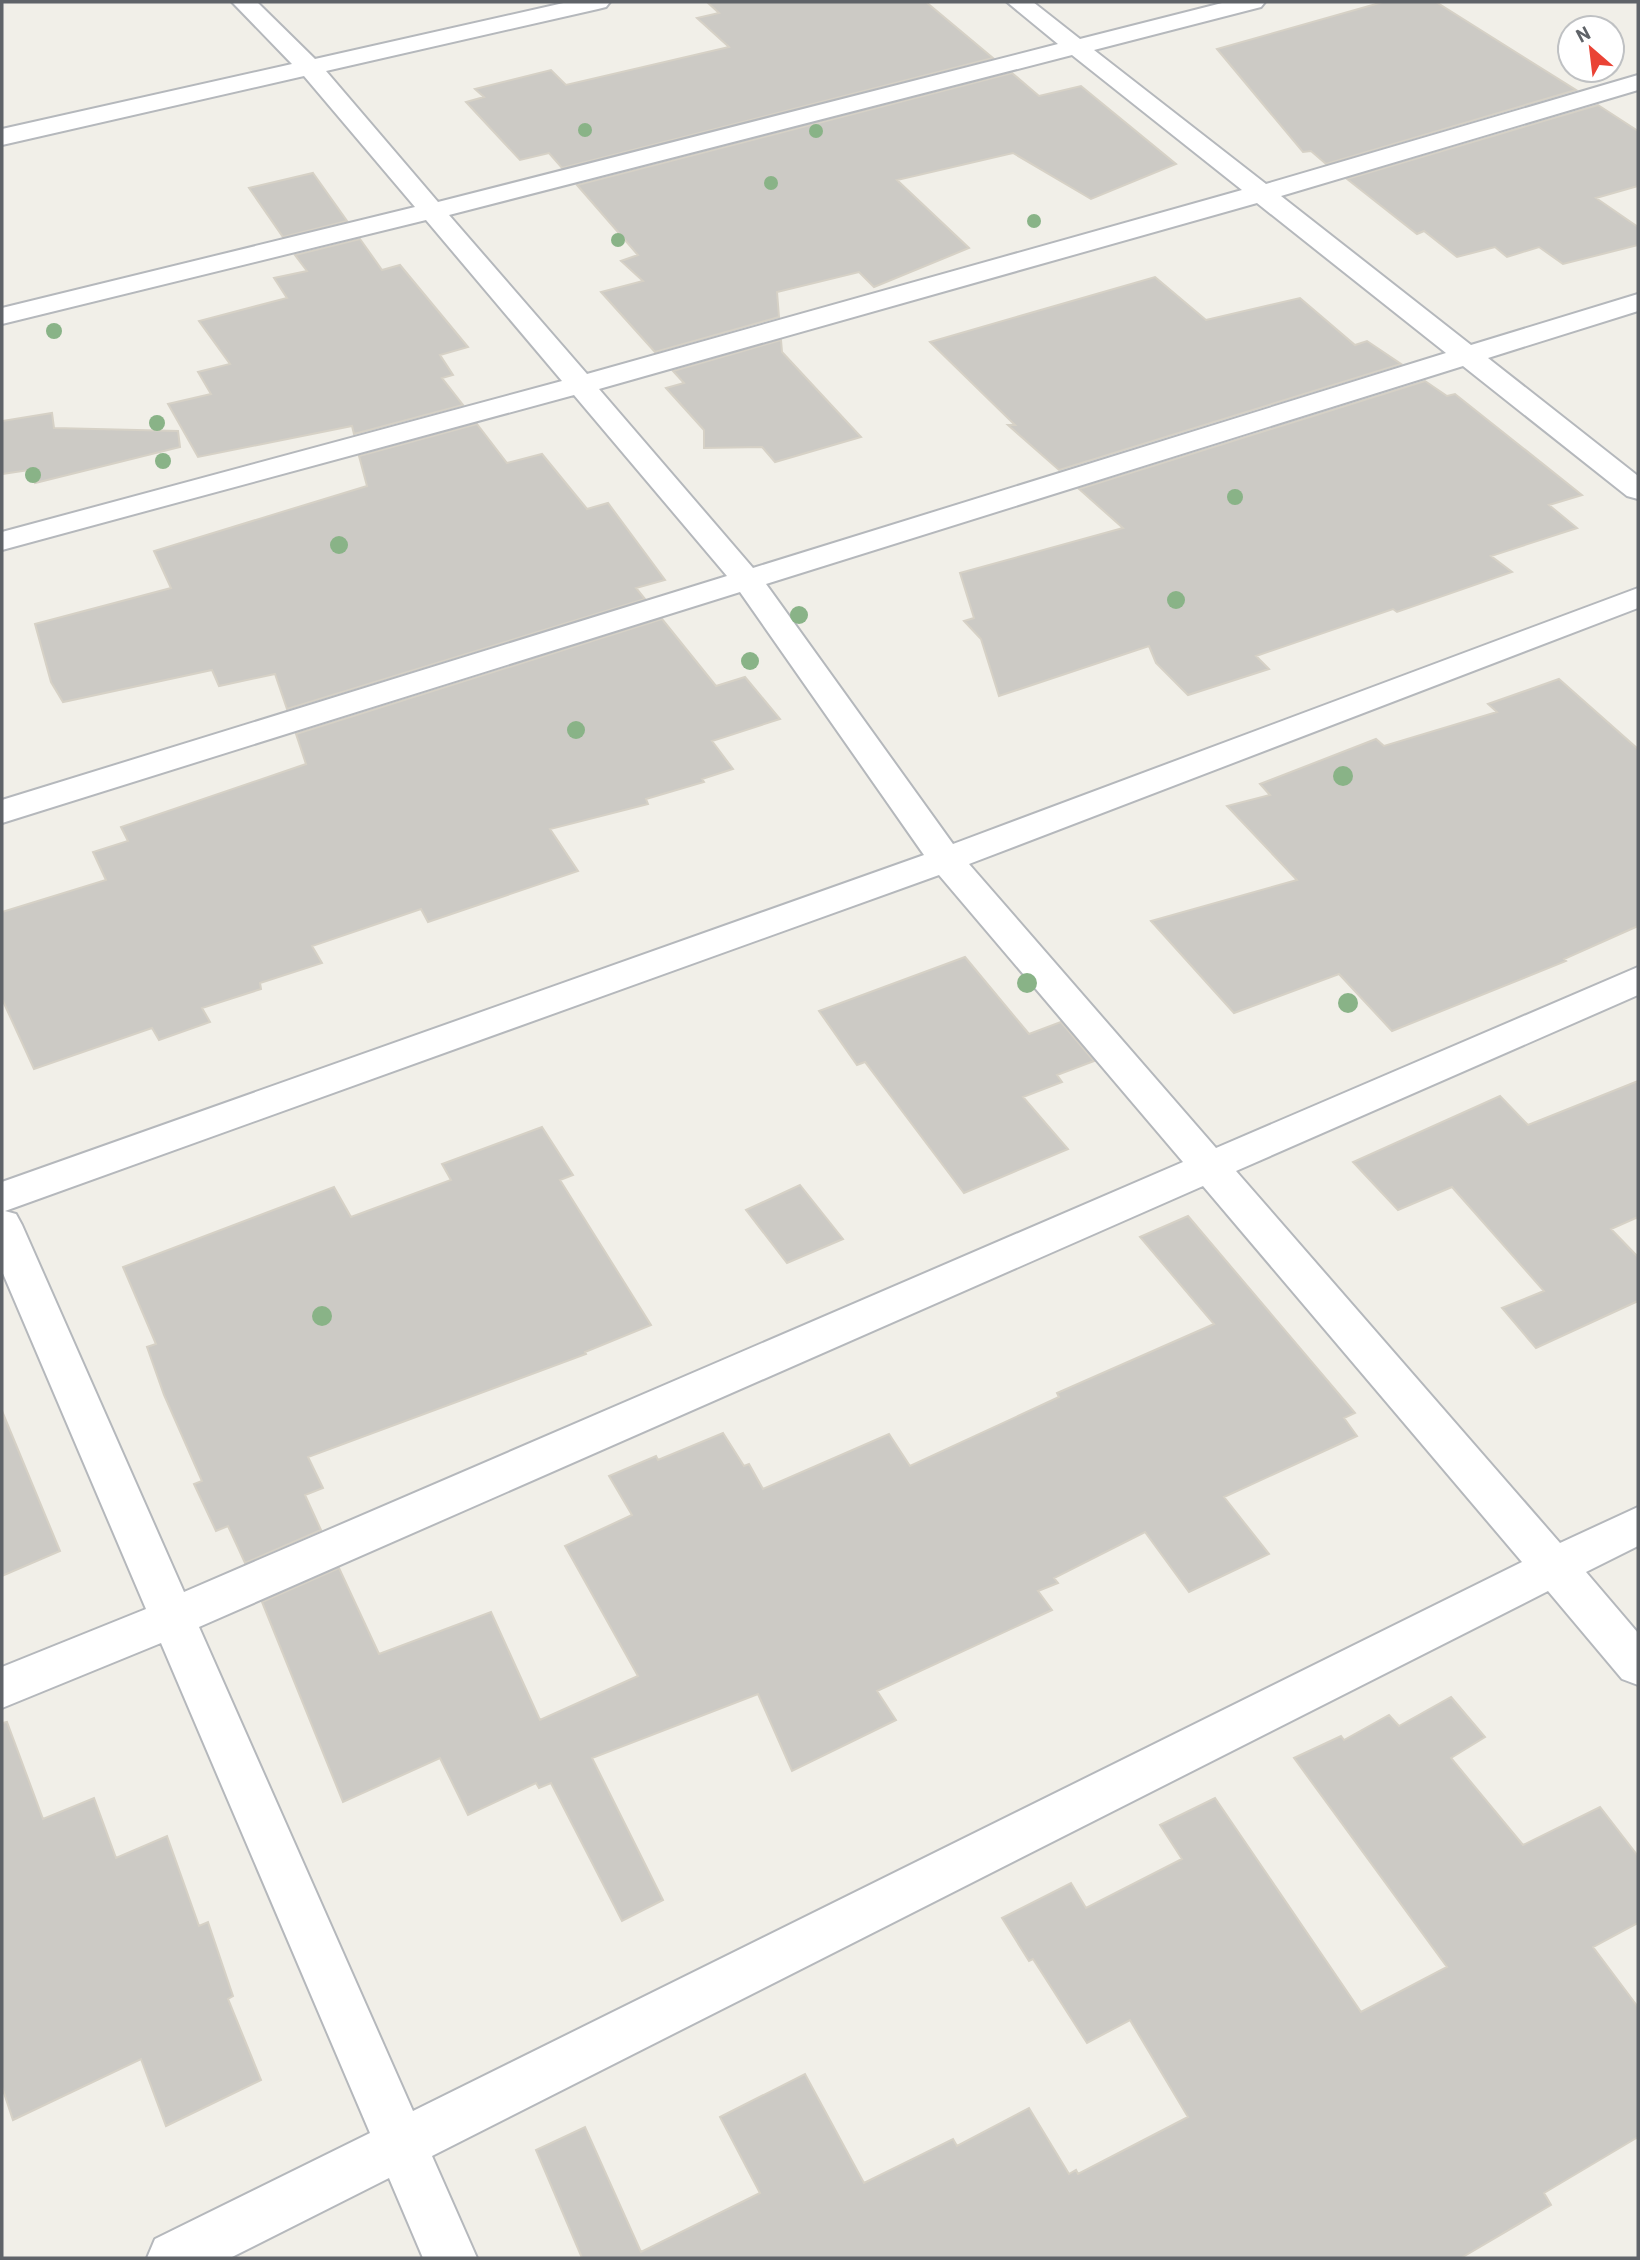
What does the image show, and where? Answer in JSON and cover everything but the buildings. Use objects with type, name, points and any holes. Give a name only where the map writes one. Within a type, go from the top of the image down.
[{"type":"street","points":[[244,2],[312,69],[746,579],[946,860],[1638,1665]]},
{"type":"street","points":[[2,137],[312,69],[598,2]]},
{"type":"street","points":[[1018,2],[1638,491]]},
{"type":"street","points":[[2,316],[432,211],[1253,2]]},
{"type":"street","points":[[2,541],[580,387],[1263,195],[1638,82]]},
{"type":"street","points":[[2,812],[1638,302]]},
{"type":"street","points":[[2,1197],[946,860],[1638,597]]},
{"type":"street","points":[[2,1688],[172,1618],[1638,981]]},
{"type":"street","points":[[2,1225],[450,2258]]},
{"type":"street","points":[[174,2258],[401,2147],[1638,1525]]}]
